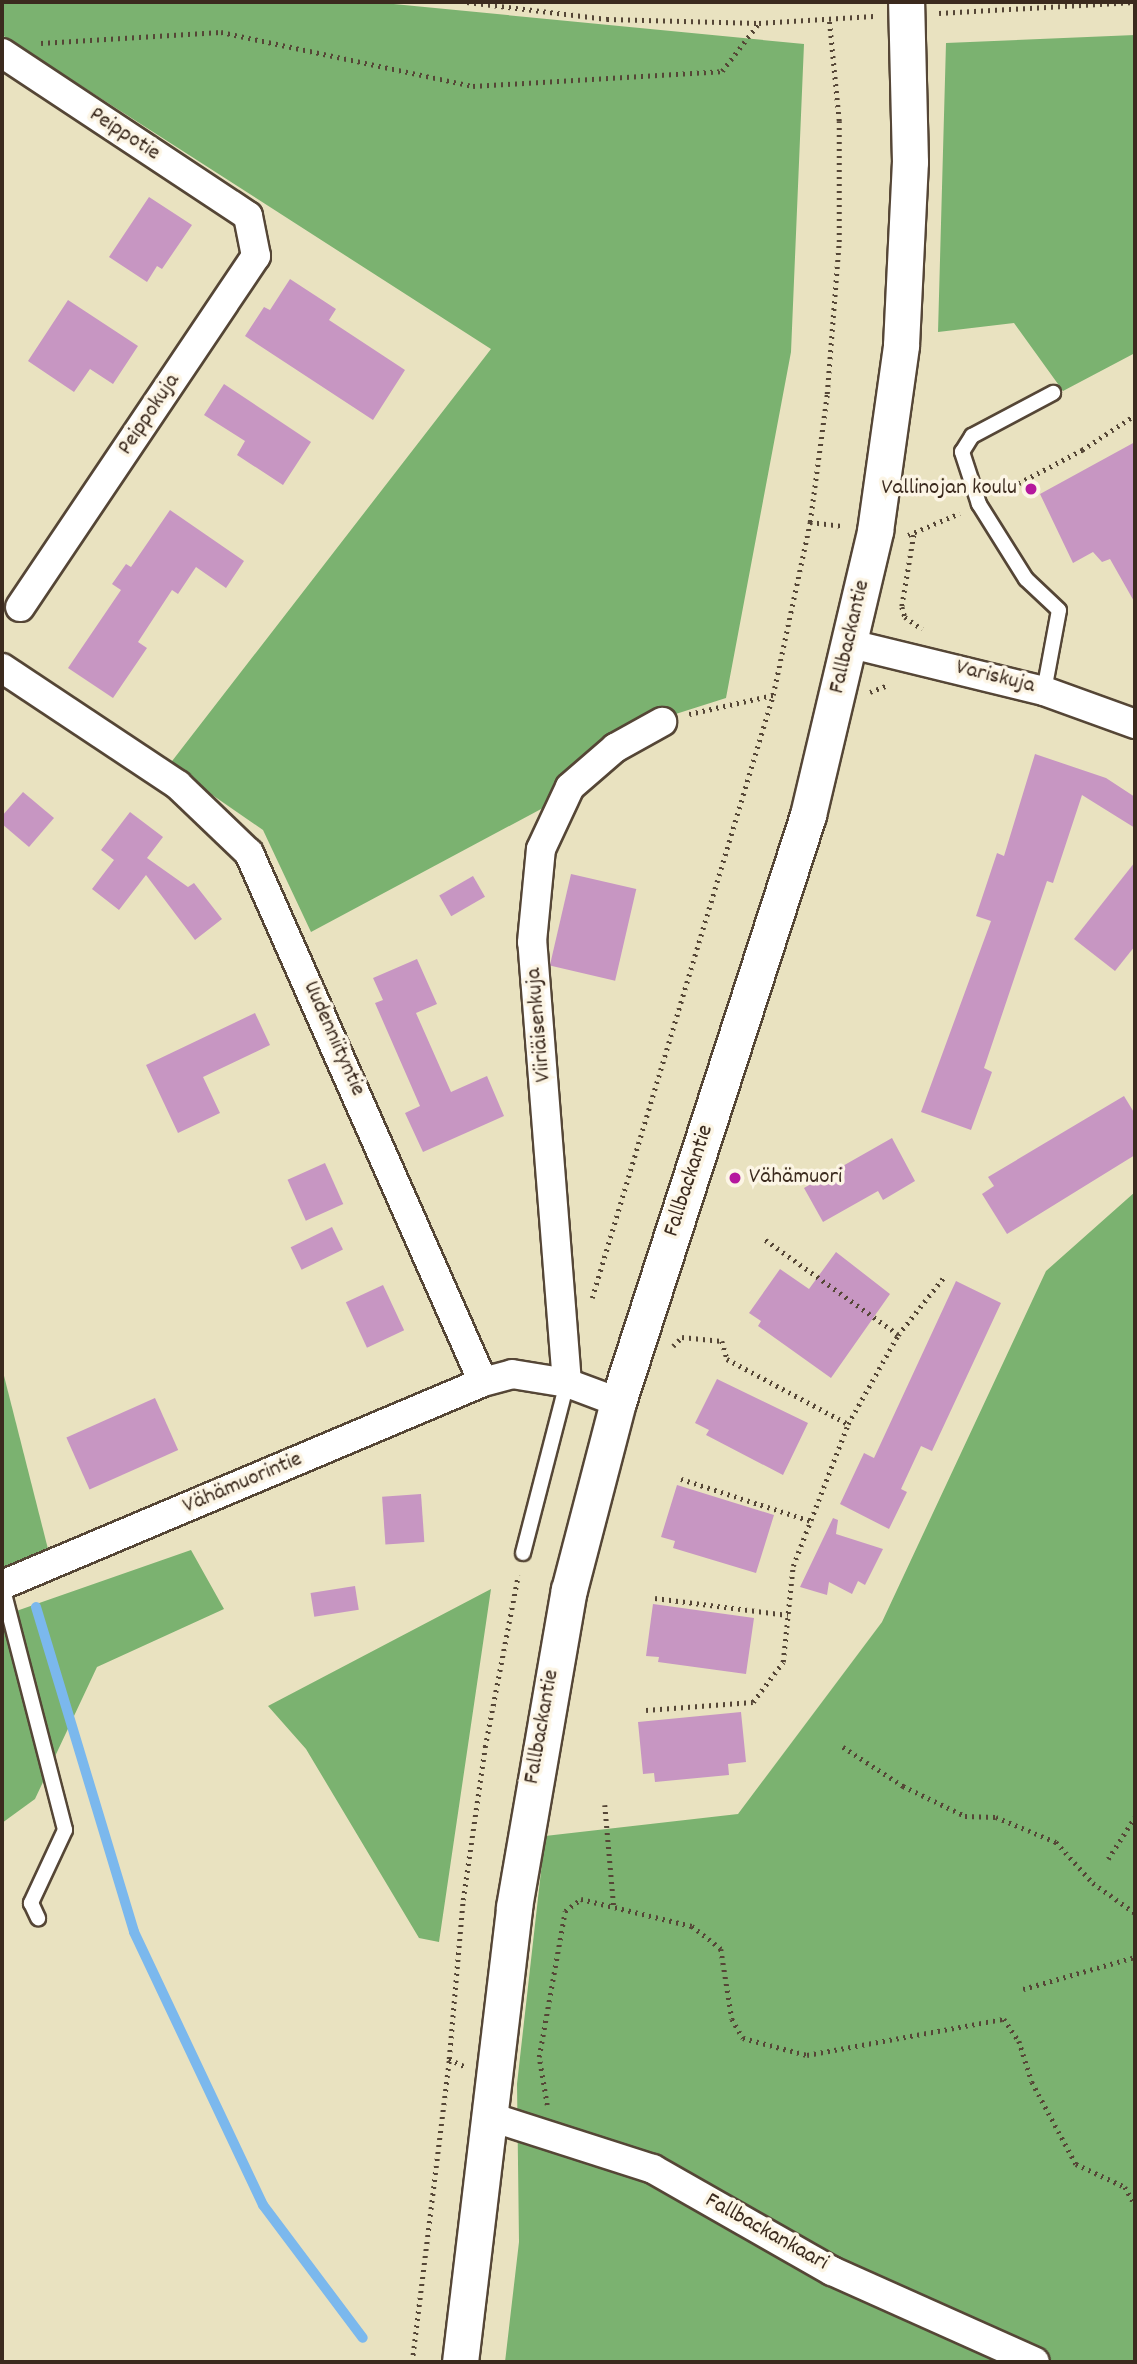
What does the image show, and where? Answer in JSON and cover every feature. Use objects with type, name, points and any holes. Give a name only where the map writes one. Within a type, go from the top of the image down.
[{"type":"street","name":"Fallbackantie","points":[[460,2362],[534,1769],[571,1579],[618,1402],[808,815],[851,644],[875,531],[901,345],[910,162],[906,2]]},
{"type":"street","name":"Peippotie","points":[[2,53],[248,216]]},
{"type":"street","name":"Peippokuja","points":[[20,607],[256,256],[248,216]]},
{"type":"street","name":"Variskuja","points":[[851,644],[1044,691],[1135,724]]},
{"type":"street","name":"Uudenniityntie","points":[[2,668],[178,785],[249,853],[483,1382]]},
{"type":"street","name":"Viiriäisenkuja","points":[[567,1383],[551,1133],[532,942],[541,849],[570,788],[615,748],[662,722]]},
{"type":"street","points":[[483,1382],[512,1374],[567,1383],[618,1402]]},
{"type":"street","name":"Vähämuorintie","points":[[2,1586],[483,1382]]},
{"type":"street","name":"Fallbackankaari","points":[[491,2117],[653,2169],[832,2270],[1035,2362]]},
{"type":"lane","points":[[1044,691],[1059,610],[1026,579],[979,504],[962,452],[972,436],[1053,393]]},
{"type":"lane","points":[[523,1553],[567,1383]]},
{"type":"lane","points":[[2,1586],[65,1830],[31,1903],[38,1918]]},
{"type":"path","points":[[467,2],[607,19],[759,23],[829,19],[839,121],[839,229],[827,394],[810,522],[773,695],[588,1311]]},
{"type":"path","points":[[972,11],[1135,2]]},
{"type":"path","points":[[29,44],[221,32],[473,86],[722,71],[759,23]]},
{"type":"path","points":[[928,633],[905,617],[902,607],[914,535],[1082,450],[1135,415]]},
{"type":"path","points":[[838,695],[867,693],[897,683]]},
{"type":"path","points":[[662,722],[737,700],[773,695]]},
{"type":"path","points":[[762,1238],[898,1335]]},
{"type":"path","points":[[646,1710],[753,1702],[783,1662],[793,1566],[848,1424],[898,1335],[944,1277]]},
{"type":"path","points":[[722,1341],[727,1359],[848,1424]]},
{"type":"path","points":[[681,1479],[811,1521]]},
{"type":"path","points":[[412,2362],[469,1861],[485,1746],[523,1553]]},
{"type":"path","points":[[655,1598],[788,1615]]},
{"type":"path","points":[[843,1747],[903,1786],[965,1816],[996,1817],[1056,1842],[1093,1883],[1135,1913]]},
{"type":"path","points":[[605,1805],[614,1907]]},
{"type":"path","points":[[1108,1859],[1135,1817]]},
{"type":"path","points":[[552,2137],[539,2057],[565,1912],[581,1899],[692,1926],[721,1949],[732,2019],[743,2038],[818,2054],[1004,2020],[1020,2040],[1031,2082],[1076,2164],[1125,2187],[1135,2205]]},
{"type":"path","points":[[1023,1989],[1135,1956]]},
{"type":"green space","points":[[2,2],[373,2],[804,44],[791,352],[726,698],[660,719],[556,801],[311,932],[263,830],[169,765],[491,349],[2,35]]},
{"type":"green space","points":[[1135,35],[1135,353],[1063,391],[1014,323],[938,332],[946,43]]},
{"type":"green space","points":[[1135,1192],[1135,2362],[505,2362],[519,2242],[517,2084],[545,1836],[738,1814],[882,1622],[1046,1271]]},
{"type":"green space","points":[[2,1368],[48,1549],[2,1568]]},
{"type":"green space","points":[[191,1550],[224,1609],[97,1667],[35,1799],[2,1823],[2,1616]]},
{"type":"green space","points":[[491,1589],[439,1942],[419,1938],[306,1749],[268,1706]]},
{"type":"building","points":[[149,197],[192,225],[162,269],[157,266],[147,282],[109,257]]},
{"type":"building","points":[[290,279],[336,309],[329,320],[405,370],[373,420],[245,336],[264,307],[270,310]]},
{"type":"building","points":[[68,300],[138,346],[113,384],[90,369],[74,392],[28,361]]},
{"type":"building","points":[[224,384],[311,442],[283,485],[237,455],[245,441],[204,415]]},
{"type":"building","points":[[1135,442],[1135,603],[1110,559],[1102,562],[1093,552],[1073,563],[1040,494]]},
{"type":"building","points":[[170,510],[244,561],[226,588],[196,567],[178,594],[172,590],[138,642],[147,648],[113,698],[68,668],[121,590],[112,584],[126,564],[131,567]]},
{"type":"building","points":[[1035,754],[1106,778],[1135,797],[1135,828],[1082,795],[1053,883],[1047,881],[984,1068],[992,1072],[971,1130],[921,1112],[991,921],[976,916],[997,853],[1004,856]]},
{"type":"building","points":[[23,792],[54,818],[29,847],[2,824],[2,816]]},
{"type":"building","points":[[130,812],[163,837],[147,858],[188,887],[194,883],[222,919],[195,940],[146,875],[119,910],[92,889],[114,860],[101,850]]},
{"type":"building","points":[[1135,862],[1135,946],[1115,971],[1074,939]]},
{"type":"building","points":[[571,874],[636,889],[615,981],[550,966]]},
{"type":"building","points":[[473,876],[485,897],[451,916],[439,896]]},
{"type":"building","points":[[417,959],[437,1004],[416,1013],[451,1092],[487,1076],[504,1116],[423,1152],[405,1113],[420,1106],[375,1003],[383,1000],[373,978]]},
{"type":"building","points":[[255,1013],[270,1045],[203,1077],[220,1113],[178,1133],[146,1065]]},
{"type":"building","points":[[1124,1096],[1135,1114],[1135,1155],[1007,1234],[982,1194],[994,1186],[988,1177]]},
{"type":"building","points":[[892,1138],[915,1181],[883,1200],[878,1191],[823,1222],[804,1188]]},
{"type":"building","points":[[325,1163],[343,1204],[306,1221],[288,1180]]},
{"type":"building","points":[[332,1227],[343,1249],[302,1270],[291,1247]]},
{"type":"building","points":[[836,1252],[890,1294],[831,1378],[758,1326],[761,1321],[749,1313],[780,1269],[809,1289]]},
{"type":"building","points":[[956,1281],[1001,1303],[932,1451],[921,1446],[901,1489],[907,1492],[889,1529],[840,1504],[864,1453],[874,1458]]},
{"type":"building","points":[[383,1285],[404,1330],[367,1348],[346,1302]]},
{"type":"building","points":[[717,1379],[808,1423],[783,1475],[706,1435],[709,1430],[695,1423]]},
{"type":"building","points":[[155,1398],[178,1450],[90,1490],[66,1437]]},
{"type":"building","points":[[677,1485],[774,1515],[756,1573],[673,1548],[675,1541],[661,1537]]},
{"type":"building","points":[[421,1494],[424,1542],[385,1545],[382,1497]]},
{"type":"building","points":[[833,1518],[838,1520],[836,1534],[883,1549],[865,1585],[858,1581],[852,1594],[829,1582],[827,1595],[800,1587]]},
{"type":"building","points":[[355,1586],[359,1610],[314,1617],[311,1593]]},
{"type":"building","points":[[653,1604],[754,1618],[746,1674],[658,1662],[659,1657],[646,1656]]},
{"type":"building","points":[[741,1712],[746,1762],[728,1764],[729,1775],[655,1782],[654,1773],[643,1774],[638,1722]]},
{"type":"waterway","points":[[36,1607],[134,1932],[263,2205],[363,2338]]},
{"type":"place","name":"Vallinojan koulu","points":[[1031,489]]},
{"type":"place","name":"Vähämuori","points":[[735,1178]]}]
